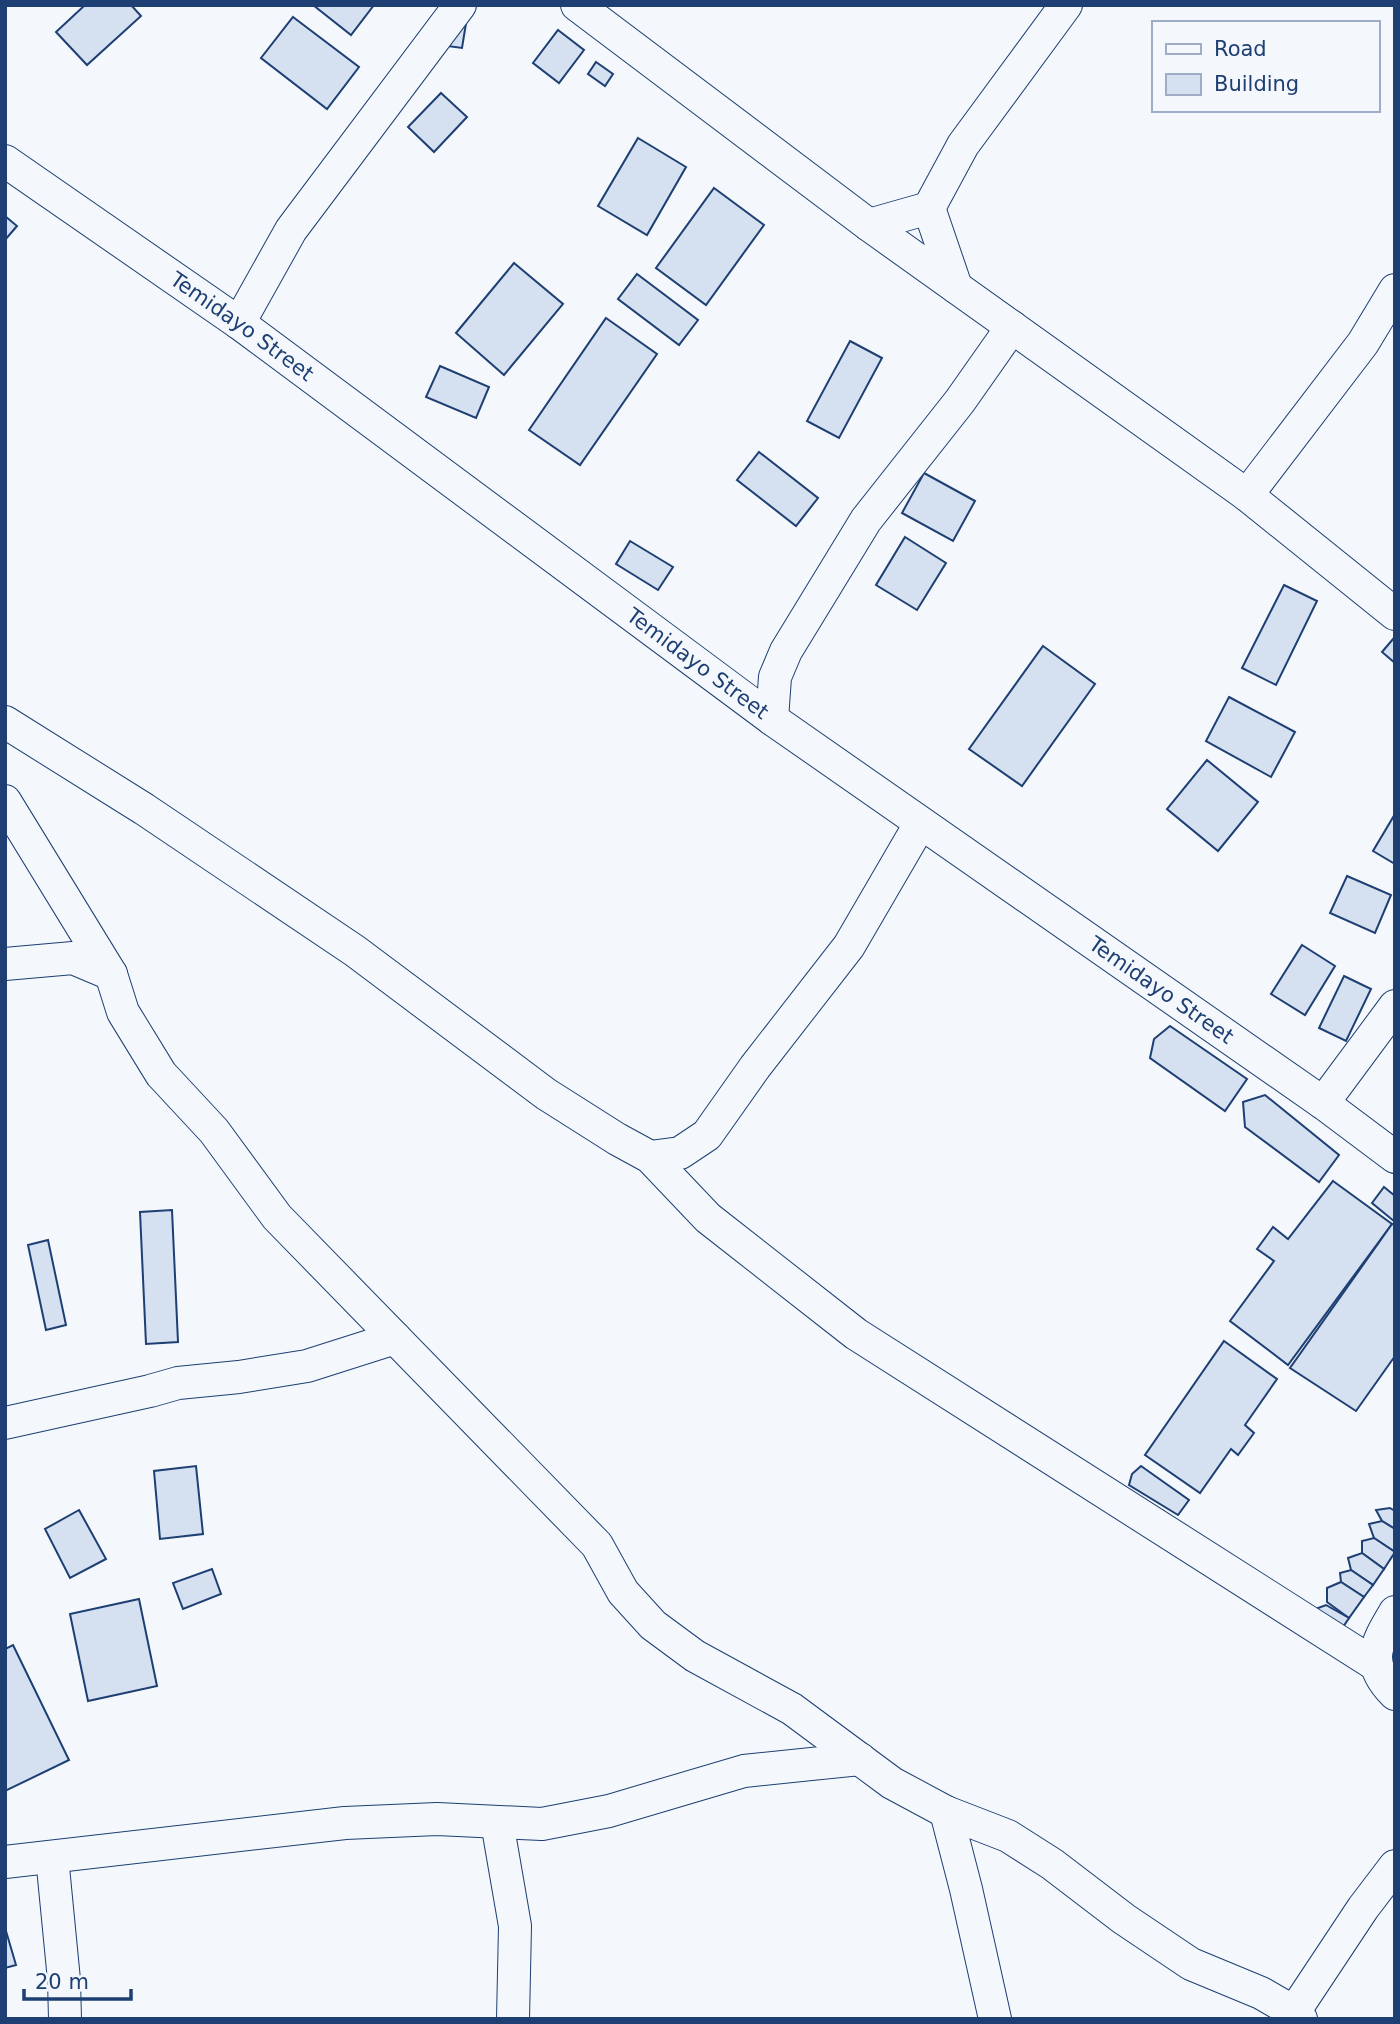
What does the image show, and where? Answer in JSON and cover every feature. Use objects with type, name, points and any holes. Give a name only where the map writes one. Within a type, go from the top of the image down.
[{"type":"street","points":[[239,323],[291,230],[460,5]]},
{"type":"street","points":[[577,5],[869,225],[1247,495],[1395,614]]},
{"type":"street","points":[[869,225],[929,208],[963,145],[1066,5]]},
{"type":"street","name":"Temidayo Street","points":[[5,162],[239,323],[772,719],[1324,1103],[1395,1157]]},
{"type":"street","points":[[929,208],[956,286]]},
{"type":"street","points":[[1247,495],[1363,343],[1395,290]]},
{"type":"street","points":[[772,719],[775,677],[786,651],[866,520],[961,401],[1012,327]]},
{"type":"street","points":[[5,722],[144,809],[355,951],[546,1094],[650,1157],[708,1218],[856,1334],[1376,1665]]},
{"type":"street","points":[[5,801],[111,974],[123,1012],[161,1074],[214,1131],[277,1217],[597,1545],[623,1592],[653,1625],[695,1656],[792,1709],[892,1783],[946,1812],[1008,1836],[1052,1864],[1124,1919],[1191,1964],[1261,1993],[1298,2016],[1363,1908],[1395,1866]]},
{"type":"street","points":[[650,1157],[680,1153],[707,1135],[755,1067],[849,946],[920,824]]},
{"type":"street","points":[[5,964],[73,958],[111,974]]},
{"type":"street","points":[[1324,1103],[1395,1006]]},
{"type":"street","points":[[5,1423],[178,1383],[307,1366],[396,1338]]},
{"type":"street","points":[[1395,1612],[1377,1643],[1376,1665],[1386,1685],[1395,1694]]},
{"type":"street","points":[[5,1862],[345,1823],[437,1819],[542,1824],[609,1811],[744,1771],[860,1759]]},
{"type":"street","points":[[946,1812],[995,2019]]},
{"type":"street","points":[[497,1822],[515,1926],[513,2019]]},
{"type":"street","points":[[52,1857],[64,1980],[65,2019]]},
{"type":"building","points":[[85,5],[131,5],[141,16],[87,65],[56,32]]},
{"type":"building","points":[[313,5],[374,5],[351,35]]},
{"type":"building","points":[[469,5],[462,48],[440,45]]},
{"type":"building","points":[[293,17],[359,67],[327,109],[261,58]]},
{"type":"building","points":[[558,30],[584,50],[559,83],[533,63]]},
{"type":"building","points":[[596,62],[613,74],[605,86],[588,74]]},
{"type":"building","points":[[441,93],[467,117],[434,152],[408,127]]},
{"type":"building","points":[[638,138],[686,167],[647,235],[598,206]]},
{"type":"building","points":[[714,188],[764,225],[706,305],[656,268]]},
{"type":"building","points":[[5,216],[17,226],[5,240]]},
{"type":"building","points":[[514,263],[563,304],[504,375],[456,333]]},
{"type":"building","points":[[637,274],[698,320],[679,345],[618,299]]},
{"type":"building","points":[[606,318],[657,354],[580,465],[529,430]]},
{"type":"building","points":[[850,341],[882,358],[839,438],[807,421]]},
{"type":"building","points":[[440,366],[489,387],[476,418],[426,397]]},
{"type":"building","points":[[759,452],[818,498],[796,526],[737,480]]},
{"type":"building","points":[[924,473],[975,501],[953,541],[902,513]]},
{"type":"building","points":[[905,537],[946,563],[917,610],[876,585]]},
{"type":"building","points":[[630,541],[673,567],[658,590],[616,564]]},
{"type":"building","points":[[1284,585],[1317,601],[1276,685],[1242,668]]},
{"type":"building","points":[[1393,639],[1395,641],[1395,663],[1382,652]]},
{"type":"building","points":[[1043,646],[1095,684],[1022,786],[969,749]]},
{"type":"building","points":[[1229,697],[1295,732],[1271,777],[1206,741]]},
{"type":"building","points":[[1207,760],[1258,802],[1218,851],[1167,809]]},
{"type":"building","points":[[1395,814],[1395,864],[1373,851]]},
{"type":"building","points":[[1347,876],[1391,895],[1375,933],[1330,913]]},
{"type":"building","points":[[1302,945],[1335,966],[1305,1015],[1271,994]]},
{"type":"building","points":[[1344,976],[1371,989],[1346,1041],[1319,1028]]},
{"type":"building","points":[[1170,1026],[1247,1079],[1225,1111],[1150,1058],[1154,1039]]},
{"type":"building","points":[[1265,1095],[1339,1155],[1319,1182],[1245,1127],[1243,1102]]},
{"type":"building","points":[[1333,1181],[1392,1224],[1288,1365],[1230,1321],[1274,1261],[1257,1249],[1273,1227],[1288,1239]]},
{"type":"building","points":[[1384,1187],[1395,1196],[1395,1222],[1372,1203]]},
{"type":"building","points":[[172,1210],[178,1342],[146,1344],[140,1212]]},
{"type":"building","points":[[1392,1224],[1395,1225],[1395,1356],[1356,1411],[1290,1368]]},
{"type":"building","points":[[48,1240],[66,1325],[46,1330],[28,1245]]},
{"type":"building","points":[[1224,1341],[1277,1379],[1245,1425],[1254,1433],[1238,1455],[1231,1449],[1200,1493],[1145,1455]]},
{"type":"building","points":[[196,1466],[203,1534],[160,1539],[154,1471]]},
{"type":"building","points":[[1141,1466],[1189,1500],[1178,1515],[1129,1485],[1132,1474]]},
{"type":"building","points":[[1390,1508],[1395,1511],[1395,1529],[1382,1521],[1376,1510]]},
{"type":"building","points":[[79,1510],[106,1559],[70,1578],[45,1529]]},
{"type":"building","points":[[1382,1521],[1395,1529],[1395,1552],[1374,1538],[1369,1524]]},
{"type":"building","points":[[1374,1538],[1395,1552],[1384,1569],[1362,1553],[1362,1541]]},
{"type":"building","points":[[1362,1553],[1384,1569],[1373,1585],[1351,1570],[1348,1558]]},
{"type":"building","points":[[212,1569],[221,1594],[183,1609],[173,1583]]},
{"type":"building","points":[[1351,1570],[1373,1585],[1364,1597],[1341,1582],[1340,1573]]},
{"type":"building","points":[[1341,1582],[1364,1597],[1349,1618],[1327,1602],[1327,1588]]},
{"type":"building","points":[[139,1599],[157,1686],[88,1701],[70,1614]]},
{"type":"building","points":[[1326,1605],[1349,1618],[1339,1633],[1315,1617],[1318,1608]]},
{"type":"building","points":[[13,1645],[69,1760],[5,1791],[5,1649]]},
{"type":"building","points":[[5,1932],[16,1965],[5,1968]]}]
